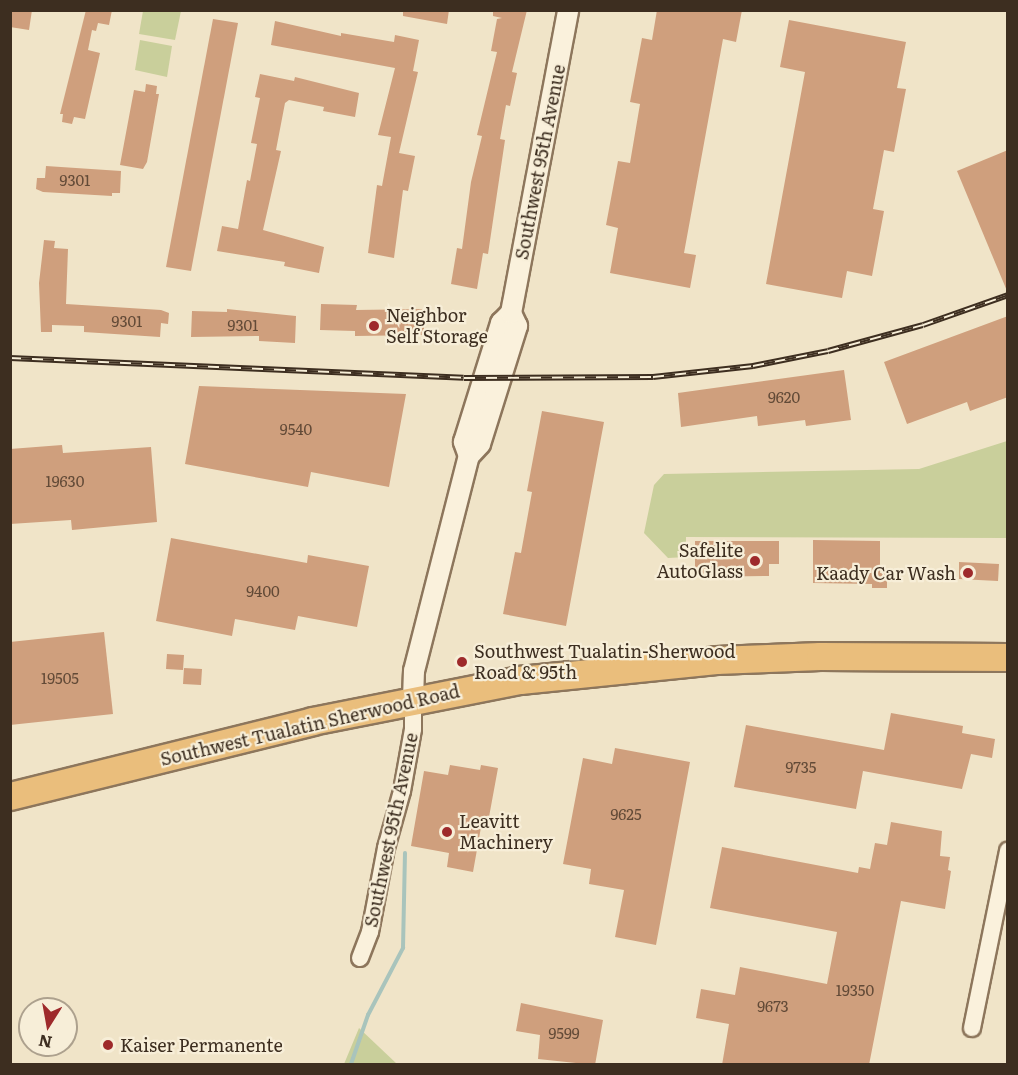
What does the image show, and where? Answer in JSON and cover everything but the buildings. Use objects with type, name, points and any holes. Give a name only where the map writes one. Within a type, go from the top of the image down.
[{"type":"highway","name":"Southwest Tualatin Sherwood Road","points":[[10,796],[413,699],[520,680],[672,663],[820,656],[1008,657]]},
{"type":"street","name":"Southwest 95th Avenue","points":[[360,958],[369,933],[386,848],[402,791],[413,729],[414,671],[468,456],[480,444],[517,326],[511,313],[568,10]]},
{"type":"street","points":[[972,1028],[1002,917],[1008,851]]},
{"type":"green space","points":[[143,11],[181,11],[175,40],[139,34]]},
{"type":"green space","points":[[140,40],[172,46],[167,77],[135,70]]},
{"type":"green space","points":[[1007,441],[1007,538],[686,537],[686,557],[668,558],[644,533],[654,485],[664,474],[919,469]]},
{"type":"green space","points":[[359,1028],[397,1064],[344,1064]]},
{"type":"waterway","points":[[351,1064],[368,1015],[403,948],[405,853]]},
{"type":"railway","points":[[10,358],[464,378],[653,377],[753,366],[828,351],[923,325],[1008,295]]},
{"type":"place","name":"Neighbor Self Storage","points":[[374,326]]},
{"type":"place","name":"Safelite AutoGlass","points":[[755,561]]},
{"type":"place","name":"Kaady Car Wash","points":[[968,573]]},
{"type":"place","name":"Southwest Tualatin-Sherwood Road & 95th","points":[[462,662]]},
{"type":"place","name":"Leavitt Machinery","points":[[447,832]]},
{"type":"place","name":"Kaiser Permanente","points":[[108,1045]]}]
